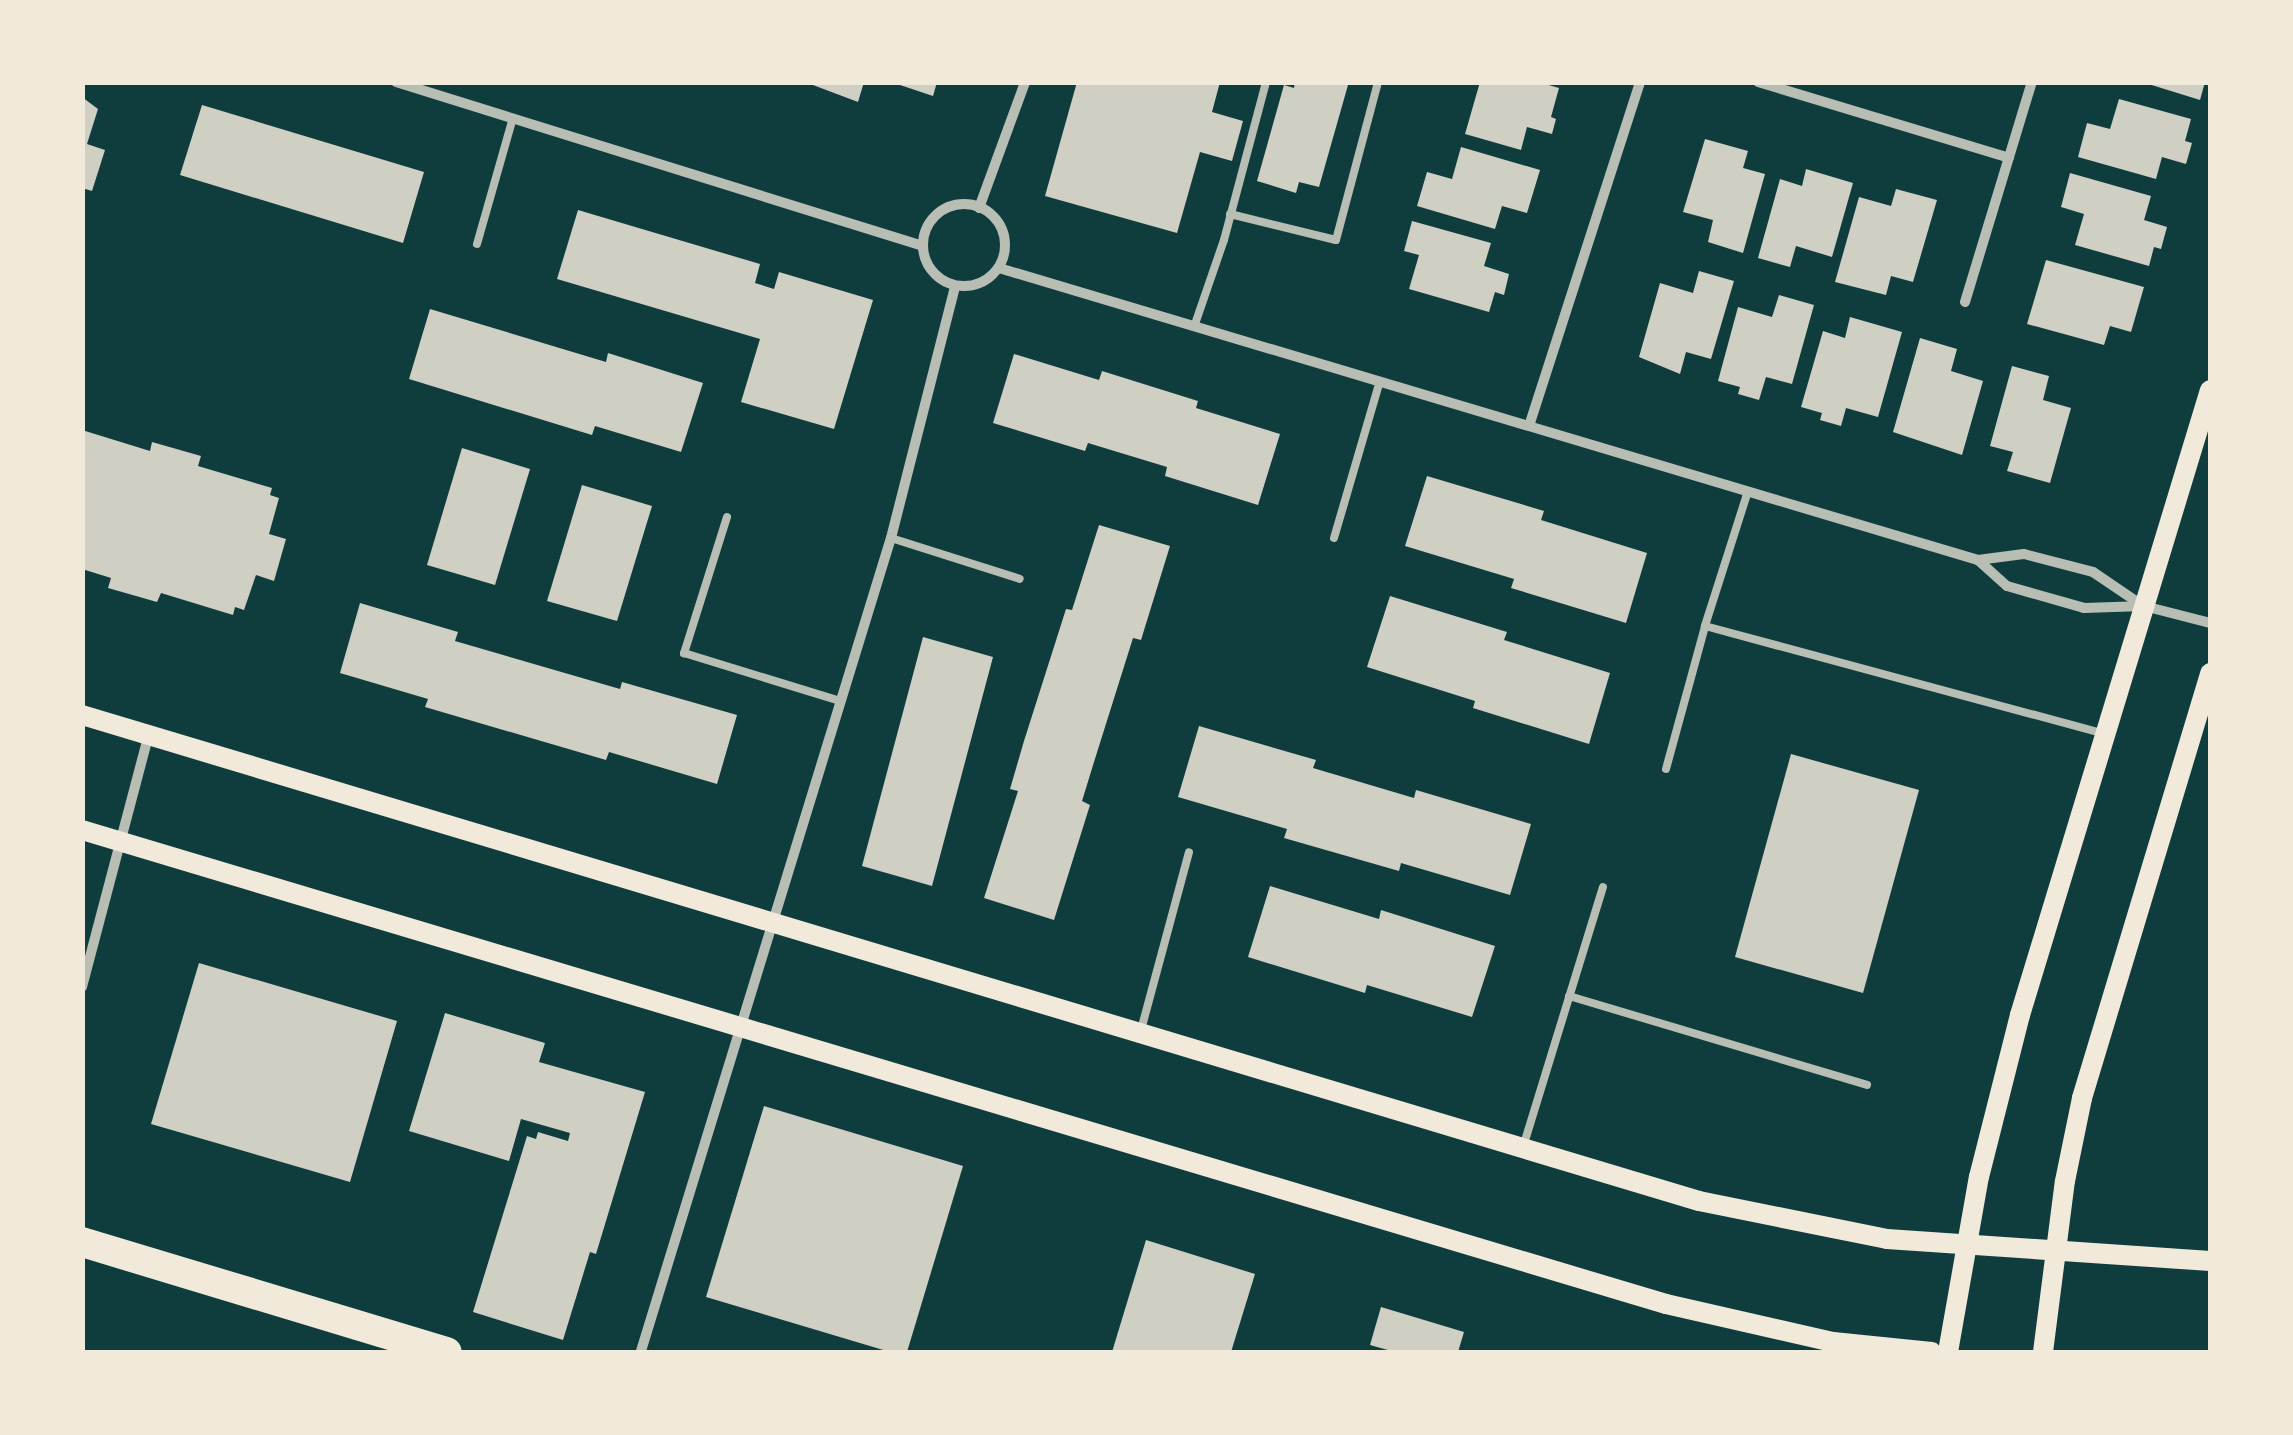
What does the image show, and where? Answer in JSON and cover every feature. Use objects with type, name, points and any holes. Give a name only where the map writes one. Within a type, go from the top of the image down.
[{"type":"highway","points":[[82,1242],[447,1352]]},
{"type":"main road","points":[[1948,1352],[1994,1111],[2210,390]]},
{"type":"main road","points":[[2043,1352],[2054,1253],[2082,1098],[2210,673]]},
{"type":"main road","points":[[82,714],[1774,1219],[1856,1235],[1967,1246],[2210,1261]]},
{"type":"main road","points":[[82,830],[1666,1304],[1833,1342],[1931,1352]]},
{"type":"street","points":[[396,82],[434,88],[513,118],[923,246]]},
{"type":"street","points":[[980,208],[1025,82]]},
{"type":"street","points":[[1530,426],[1640,82]]},
{"type":"street","points":[[1758,82],[2009,158]]},
{"type":"street","points":[[1966,302],[2032,82]]},
{"type":"street","points":[[966,204],[980,208],[998,222],[1004,233],[999,268],[980,283],[955,286],[932,271],[923,246],[931,220],[941,212],[966,204]]},
{"type":"street","points":[[999,268],[1978,560],[2024,554],[2093,572],[2144,606]]},
{"type":"street","points":[[640,1351],[892,538],[955,286]]},
{"type":"street","points":[[1978,560],[2007,586],[2084,608],[2144,606],[2210,623]]},
{"type":"street","points":[[82,987],[149,734]]},
{"type":"lane","points":[[1194,327],[1266,82]]},
{"type":"lane","points":[[1230,214],[1336,240],[1378,82]]},
{"type":"lane","points":[[477,244],[513,118]]},
{"type":"lane","points":[[1334,538],[1380,384]]},
{"type":"lane","points":[[1666,768],[1748,491]]},
{"type":"lane","points":[[726,517],[684,653],[840,701]]},
{"type":"lane","points":[[892,538],[1020,578]]},
{"type":"lane","points":[[1705,626],[2105,734]]},
{"type":"lane","points":[[1140,1030],[1189,852]]},
{"type":"lane","points":[[1523,1147],[1603,887]]},
{"type":"lane","points":[[1570,996],[1867,1086]]},
{"type":"building","points":[[805,82],[864,82],[858,102]]},
{"type":"building","points":[[891,82],[937,82],[933,96]]},
{"type":"building","points":[[1077,82],[1220,82],[1212,112],[1243,121],[1232,161],[1200,152],[1177,233],[1045,196]]},
{"type":"building","points":[[1295,82],[1348,85],[1319,187],[1299,182],[1296,193],[1257,181],[1284,85],[1294,88]]},
{"type":"building","points":[[1480,82],[1538,82],[1559,88],[1551,117],[1556,119],[1552,134],[1527,127],[1521,150],[1465,134]]},
{"type":"building","points":[[2142,82],[2205,82],[2200,100]]},
{"type":"building","points":[[82,97],[98,109],[87,144],[105,150],[92,191],[82,188]]},
{"type":"building","points":[[2119,99],[2191,119],[2185,141],[2192,143],[2186,164],[2162,157],[2156,179],[2078,157],[2087,123],[2110,129]]},
{"type":"building","points":[[202,105],[424,172],[403,243],[180,175]]},
{"type":"building","points":[[1705,139],[1748,151],[1743,168],[1765,174],[1743,253],[1708,242],[1713,220],[1683,212]]},
{"type":"building","points":[[1461,147],[1540,170],[1527,213],[1502,206],[1495,229],[1417,206],[1427,172],[1452,179]]},
{"type":"building","points":[[1806,169],[1853,183],[1832,257],[1796,246],[1790,267],[1758,258],[1780,179],[1802,186]]},
{"type":"building","points":[[2070,173],[2151,196],[2144,220],[2167,227],[2161,249],[2154,247],[2149,266],[2075,245],[2084,214],[2061,207]]},
{"type":"building","points":[[1896,189],[1937,200],[1913,282],[1891,276],[1886,295],[1835,282],[1859,197],[1891,206]]},
{"type":"building","points":[[578,210],[760,264],[755,283],[774,289],[779,272],[873,300],[834,429],[741,402],[760,339],[557,279]]},
{"type":"building","points":[[1412,221],[1491,243],[1484,266],[1509,274],[1504,295],[1495,292],[1489,312],[1409,289],[1419,255],[1404,251]]},
{"type":"building","points":[[2046,260],[2144,287],[2131,332],[2110,326],[2104,345],[2027,324]]},
{"type":"building","points":[[1699,271],[1734,281],[1711,359],[1686,352],[1680,374],[1639,357],[1660,283],[1693,293]]},
{"type":"building","points":[[1779,295],[1814,305],[1792,384],[1766,377],[1759,400],[1738,394],[1740,387],[1718,381],[1738,307],[1772,317]]},
{"type":"building","points":[[430,309],[606,362],[608,353],[703,383],[681,452],[595,426],[592,435],[409,379]]},
{"type":"building","points":[[1850,317],[1902,332],[1878,417],[1846,408],[1841,426],[1820,420],[1822,413],[1801,407],[1823,331],[1845,338]]},
{"type":"building","points":[[1920,338],[1957,349],[1951,371],[1983,381],[1962,455],[1893,432]]},
{"type":"building","points":[[1014,354],[1099,380],[1102,371],[1198,401],[1196,408],[1280,434],[1258,505],[1165,476],[1167,467],[1088,443],[1085,451],[993,423]]},
{"type":"building","points":[[2012,366],[2049,376],[2043,400],[2071,408],[2050,483],[2007,471],[2013,452],[1990,446]]},
{"type":"building","points":[[82,430],[150,451],[152,442],[201,456],[198,466],[272,488],[270,495],[279,498],[269,534],[286,539],[274,581],[256,575],[244,610],[235,607],[233,615],[161,593],[157,602],[108,588],[111,578],[82,569]]},
{"type":"building","points":[[462,448],[530,469],[495,585],[427,565]]},
{"type":"building","points":[[1427,476],[1544,511],[1541,520],[1647,553],[1626,623],[1511,588],[1514,579],[1405,546]]},
{"type":"building","points":[[582,485],[652,506],[617,621],[547,601]]},
{"type":"building","points":[[1099,525],[1170,546],[1141,640],[1133,638],[1094,762],[1082,801],[1090,805],[1054,920],[984,898],[1018,791],[1010,789],[1024,741],[1066,609],[1072,610]]},
{"type":"building","points":[[1390,596],[1507,632],[1504,640],[1610,673],[1589,744],[1473,708],[1475,701],[1367,667]]},
{"type":"building","points":[[360,603],[458,632],[455,641],[620,689],[622,682],[737,715],[717,784],[609,752],[606,760],[425,707],[428,699],[340,673]]},
{"type":"building","points":[[923,637],[993,657],[932,886],[862,866]]},
{"type":"building","points":[[1199,726],[1316,760],[1313,768],[1414,798],[1416,790],[1531,824],[1510,895],[1401,863],[1399,871],[1284,838],[1287,829],[1178,797]]},
{"type":"building","points":[[1791,754],[1919,790],[1863,993],[1735,957]]},
{"type":"building","points":[[1270,886],[1379,919],[1381,910],[1495,946],[1472,1017],[1367,985],[1365,993],[1248,957]]},
{"type":"building","points":[[199,963],[397,1021],[350,1182],[151,1124]]},
{"type":"building","points":[[445,1013],[545,1043],[539,1062],[645,1092],[596,1254],[590,1252],[563,1340],[473,1312],[527,1136],[536,1139],[538,1132],[568,1141],[570,1133],[521,1119],[509,1161],[409,1131]]},
{"type":"building","points":[[764,1106],[963,1166],[907,1352],[890,1352],[706,1297]]},
{"type":"building","points":[[1146,1240],[1255,1274],[1231,1352],[1112,1352]]},
{"type":"building","points":[[1381,1307],[1464,1332],[1458,1352],[1395,1352],[1370,1345]]}]
